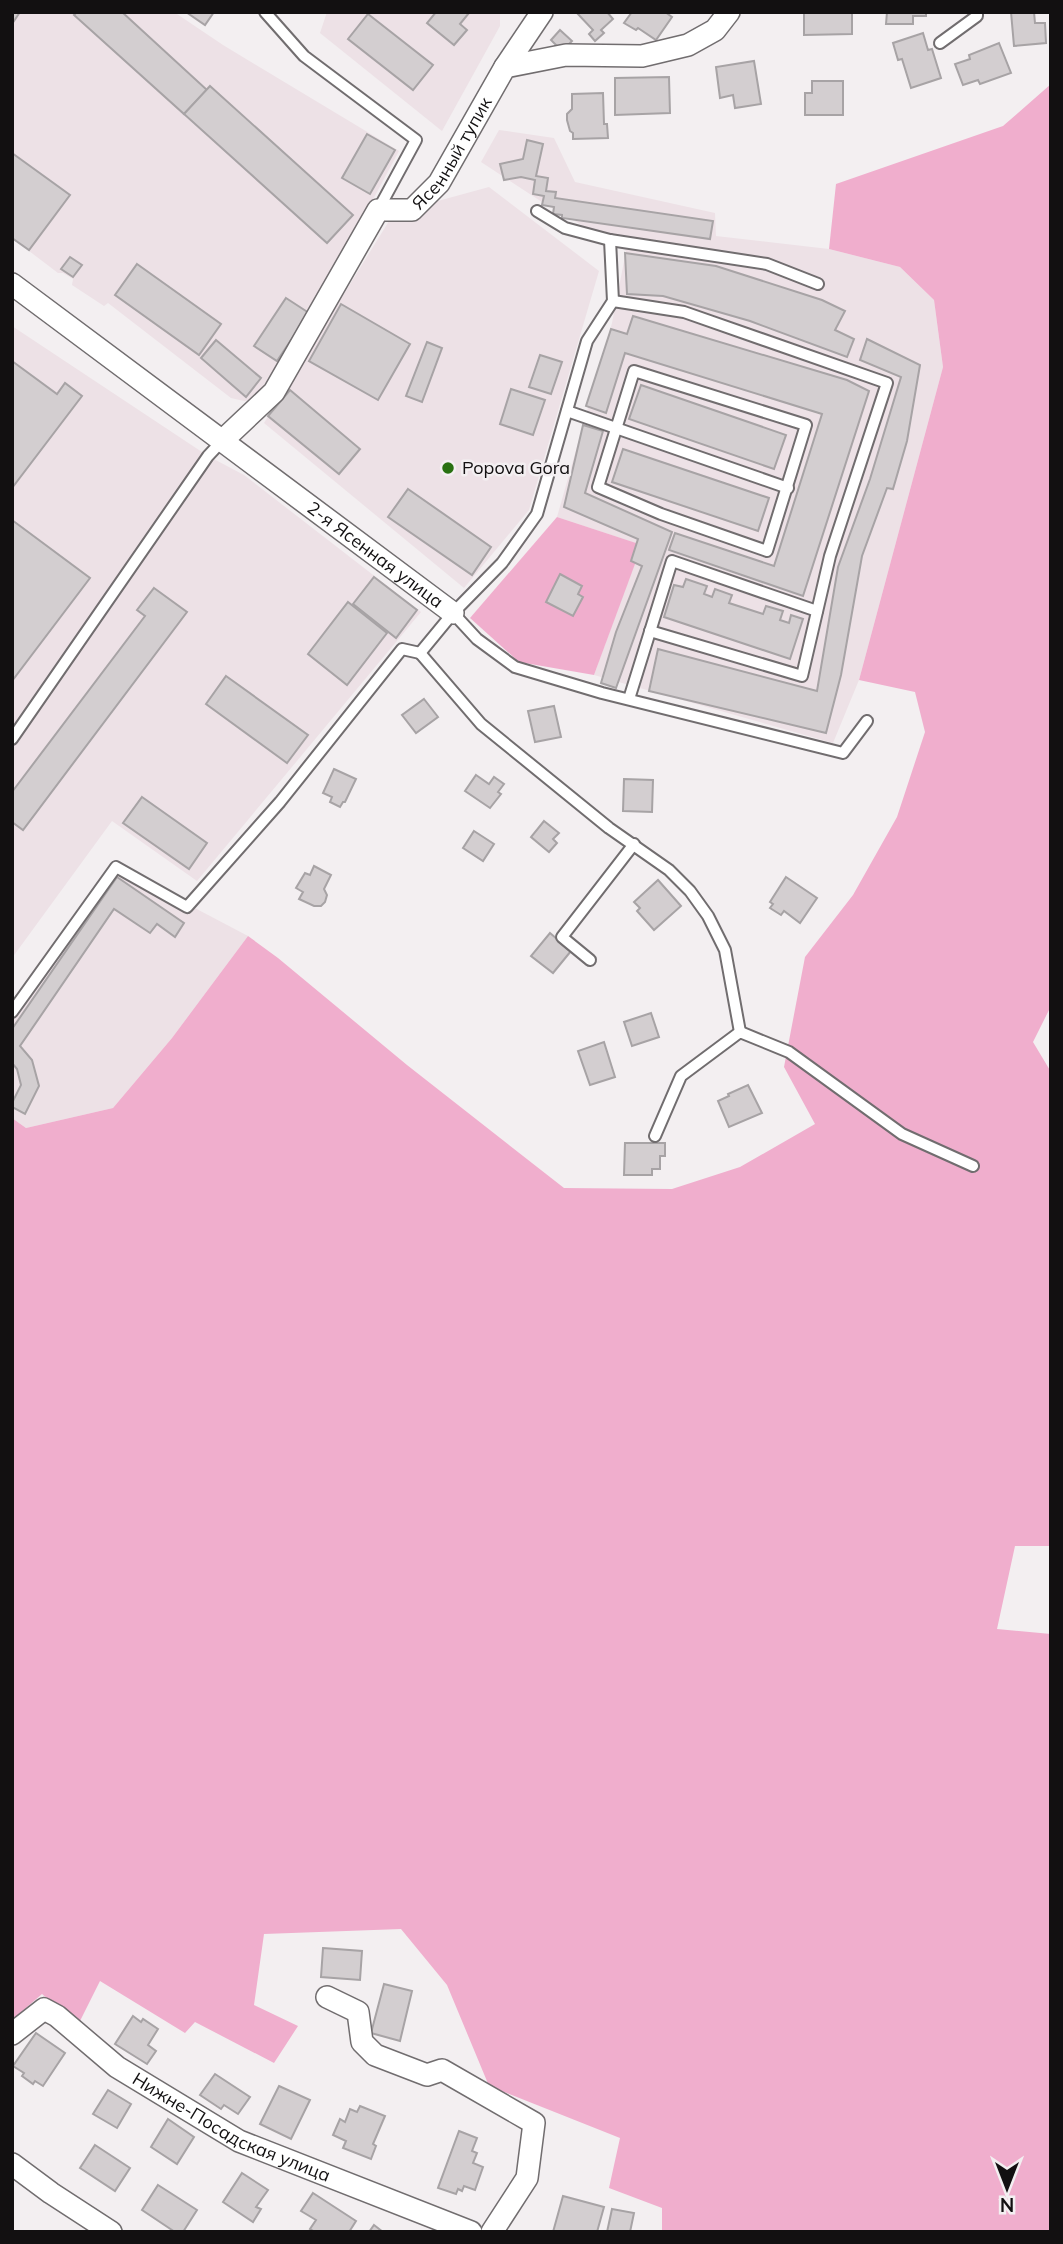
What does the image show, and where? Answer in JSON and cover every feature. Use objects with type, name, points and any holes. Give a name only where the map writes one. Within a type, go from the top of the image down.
[{"type":"street","name":"Ясенный тупик","points":[[378,210],[412,209],[439,183],[505,67],[542,12]]},
{"type":"street","points":[[505,67],[566,55],[642,56],[688,45],[715,30],[729,12]]},
{"type":"street","points":[[222,441],[274,392],[378,210]]},
{"type":"street","name":"2-я Ясенная улица","points":[[12,284],[453,613]]},
{"type":"street","points":[[327,1997],[358,2012],[362,2042],[375,2055],[428,2075],[442,2070],[534,2123],[527,2178],[492,2232]]},
{"type":"street","name":"Нижне-Посадская улица","points":[[12,2034],[44,2009],[57,2016],[117,2067],[239,2141],[471,2232]]},
{"type":"street","points":[[12,2164],[111,2232]]},
{"type":"lane","points":[[265,12],[304,56],[416,140],[378,210]]},
{"type":"lane","points":[[940,43],[977,16],[976,12]]},
{"type":"lane","points":[[537,211],[565,228],[610,240],[767,264],[818,284]]},
{"type":"lane","points":[[610,240],[613,301],[587,341],[537,514],[502,563],[453,613],[477,639],[515,667],[629,699],[843,753],[867,721]]},
{"type":"lane","points":[[613,301],[684,312],[887,383],[830,556],[802,676],[650,631]]},
{"type":"lane","points":[[634,371],[806,425],[788,488],[767,551],[661,514],[598,487],[634,371]]},
{"type":"lane","points":[[567,411],[788,488]]},
{"type":"lane","points":[[12,739],[208,456],[222,441]]},
{"type":"lane","points":[[629,699],[672,561],[817,611]]},
{"type":"lane","name":"2-я Ясенная улица","points":[[421,653],[453,613]]},
{"type":"lane","points":[[12,1012],[116,867],[187,907],[280,802],[402,649],[421,653],[481,724],[609,828],[669,870],[690,891],[708,916],[725,950],[740,1032]]},
{"type":"lane","points":[[590,960],[562,937],[634,844]]},
{"type":"lane","points":[[655,1136],[681,1076],[740,1032]]},
{"type":"lane","points":[[740,1032],[789,1052],[902,1134],[973,1166]]},
{"type":"shaded area","points":[[12,12],[174,12],[223,45],[399,151],[311,315],[258,394],[251,400],[231,398],[108,303],[104,306],[72,285],[73,279],[58,273],[12,238]]},
{"type":"shaded area","points":[[327,12],[500,12],[500,26],[442,131],[320,33]]},
{"type":"shaded area","points":[[1051,84],[1051,1006],[1033,1042],[1051,1072],[1051,1546],[1015,1546],[997,1629],[1051,1634],[1051,2232],[662,2232],[662,2208],[609,2188],[620,2138],[489,2086],[447,1985],[401,1929],[264,1934],[254,2005],[298,2026],[274,2063],[195,2022],[185,2033],[100,1981],[78,2025],[42,1994],[12,2020],[12,1118],[26,1128],[113,1108],[172,1038],[248,936],[564,1188],[672,1189],[740,1167],[815,1124],[784,1067],[805,957],[853,895],[897,817],[925,732],[915,692],[859,680],[943,367],[934,300],[900,267],[829,249],[836,184],[1003,126]]},
{"type":"shaded area","points":[[499,130],[554,138],[575,182],[715,213],[716,236],[829,249],[900,267],[934,300],[943,367],[859,680],[833,743],[594,675],[641,545],[557,517],[612,323],[626,251],[542,202],[481,162]]},
{"type":"shaded area","points":[[489,187],[599,271],[529,510],[464,588],[264,423],[394,213]]},
{"type":"shaded area","points":[[12,326],[208,456],[244,475],[421,612],[197,881],[112,821],[12,958]]},
{"type":"shaded area","points":[[557,517],[642,545],[594,675],[519,662],[470,618]]},
{"type":"shaded area","points":[[115,866],[248,936],[172,1038],[113,1108],[26,1128],[12,1118],[12,1014]]},
{"type":"building","points":[[12,12],[20,12],[12,24]]},
{"type":"building","points":[[77,12],[122,12],[207,90],[184,114],[74,15]]},
{"type":"building","points":[[186,12],[214,12],[205,25]]},
{"type":"building","points":[[436,12],[469,13],[460,24],[467,30],[454,45],[427,23]]},
{"type":"building","points":[[576,12],[607,12],[613,19],[601,30],[604,33],[595,41],[589,34],[593,30]]},
{"type":"building","points":[[632,12],[665,12],[672,17],[656,40],[638,28],[636,30],[624,23]]},
{"type":"building","points":[[804,12],[852,12],[852,34],[804,35]]},
{"type":"building","points":[[887,12],[926,12],[926,16],[913,16],[913,24],[886,24]]},
{"type":"building","points":[[1011,12],[1034,12],[1035,23],[1045,23],[1046,43],[1014,46]]},
{"type":"building","points":[[368,14],[433,65],[413,90],[348,39]]},
{"type":"building","points":[[560,30],[572,41],[562,51],[551,40]]},
{"type":"building","points":[[923,33],[928,50],[932,49],[941,78],[911,88],[902,59],[898,60],[893,43]]},
{"type":"building","points":[[999,43],[1011,73],[980,84],[978,80],[963,85],[955,64]]},
{"type":"building","points":[[754,61],[761,104],[735,108],[733,95],[720,98],[716,67]]},
{"type":"building","points":[[669,77],[670,113],[615,115],[615,78]]},
{"type":"building","points":[[812,81],[843,81],[843,115],[805,115],[805,93],[812,93]]},
{"type":"building","points":[[210,86],[353,215],[327,243],[184,114]]},
{"type":"building","points":[[603,93],[604,124],[607,124],[608,138],[573,139],[567,120],[567,114],[572,109],[572,94]]},
{"type":"building","points":[[367,134],[395,150],[370,194],[342,178]]},
{"type":"building","points":[[527,140],[543,144],[536,176],[548,178],[546,191],[556,192],[555,198],[713,221],[710,239],[562,218],[562,215],[553,214],[554,207],[542,205],[544,196],[533,194],[535,180],[521,177],[504,180],[500,164],[523,159]]},
{"type":"building","points":[[12,153],[70,195],[29,250],[12,238]]},
{"type":"building","points":[[625,253],[716,266],[822,300],[845,311],[835,330],[854,339],[847,357],[750,321],[663,296],[627,294]]},
{"type":"building","points":[[70,257],[82,265],[73,277],[61,269]]},
{"type":"building","points":[[137,264],[221,324],[199,355],[115,295]]},
{"type":"building","points":[[286,298],[309,313],[277,361],[254,346]]},
{"type":"building","points":[[341,304],[410,344],[378,400],[309,361]]},
{"type":"building","points":[[633,316],[847,380],[869,391],[803,596],[669,550],[675,533],[774,566],[822,414],[625,353],[606,413],[586,406],[611,329],[627,334]]},
{"type":"building","points":[[867,339],[920,365],[907,441],[893,489],[887,488],[862,556],[841,675],[826,733],[649,691],[658,649],[817,691],[838,567],[870,479],[901,377],[860,360]]},
{"type":"building","points":[[216,340],[261,378],[246,397],[201,358]]},
{"type":"building","points":[[427,342],[442,348],[422,402],[406,396]]},
{"type":"building","points":[[540,355],[562,362],[551,394],[529,387]]},
{"type":"building","points":[[12,361],[57,394],[65,383],[82,396],[12,488]]},
{"type":"building","points":[[641,385],[786,435],[774,469],[629,419]]},
{"type":"building","points":[[511,389],[545,400],[533,435],[500,424]]},
{"type":"building","points":[[290,390],[360,449],[339,474],[268,416]]},
{"type":"building","points":[[583,425],[603,431],[585,493],[672,532],[616,688],[601,683],[616,632],[642,566],[631,561],[638,539],[564,507]]},
{"type":"building","points":[[623,449],[769,498],[758,531],[612,482]]},
{"type":"building","points":[[408,489],[491,547],[472,575],[388,517]]},
{"type":"building","points":[[12,520],[90,578],[12,681]]},
{"type":"building","points":[[560,574],[582,586],[578,594],[583,597],[573,616],[546,602]]},
{"type":"building","points":[[374,577],[417,610],[396,638],[353,604]]},
{"type":"building","points":[[686,579],[707,586],[704,594],[712,597],[715,589],[732,595],[729,603],[763,614],[766,606],[783,611],[780,620],[789,623],[791,615],[803,619],[790,659],[664,617],[674,585],[683,587]]},
{"type":"building","points":[[154,588],[187,612],[23,830],[12,822],[12,792],[145,616],[137,610]]},
{"type":"building","points":[[348,602],[387,633],[347,685],[308,654]]},
{"type":"building","points":[[226,676],[308,735],[287,763],[206,704]]},
{"type":"building","points":[[424,699],[438,717],[416,733],[402,715]]},
{"type":"building","points":[[554,706],[561,737],[535,742],[528,711]]},
{"type":"building","points":[[334,769],[356,779],[340,807],[330,802],[332,797],[323,793]]},
{"type":"building","points":[[476,775],[489,784],[494,777],[504,784],[498,792],[501,794],[490,808],[465,791]]},
{"type":"building","points":[[624,779],[653,780],[652,812],[623,811]]},
{"type":"building","points":[[142,797],[207,843],[189,869],[123,823]]},
{"type":"building","points":[[544,821],[559,833],[553,839],[557,843],[549,852],[531,837]]},
{"type":"building","points":[[474,831],[494,844],[483,861],[463,848]]},
{"type":"building","points":[[314,866],[331,875],[324,889],[327,895],[325,902],[321,906],[314,906],[299,899],[303,892],[296,888],[305,873],[310,875]]},
{"type":"building","points":[[117,877],[184,923],[175,937],[157,924],[150,933],[114,909],[20,1046],[32,1060],[39,1086],[25,1114],[12,1107],[21,1085],[17,1069],[12,1063],[12,1029]]},
{"type":"building","points":[[786,877],[817,898],[800,923],[784,911],[781,915],[770,908],[773,904],[770,902]]},
{"type":"building","points":[[658,880],[681,906],[654,930],[637,911],[640,908],[634,902]]},
{"type":"building","points":[[550,933],[571,951],[553,973],[531,956]]},
{"type":"building","points":[[651,1013],[659,1037],[632,1046],[624,1022]]},
{"type":"building","points":[[604,1042],[615,1077],[590,1085],[578,1051]]},
{"type":"building","points":[[748,1085],[762,1113],[729,1127],[718,1101]]},
{"type":"building","points":[[625,1143],[665,1143],[665,1156],[660,1156],[660,1169],[652,1169],[652,1175],[624,1175]]},
{"type":"building","points":[[323,1948],[362,1951],[360,1980],[321,1977]]},
{"type":"building","points":[[384,1984],[412,1991],[400,2041],[371,2033]]},
{"type":"building","points":[[133,2016],[158,2029],[148,2045],[156,2051],[147,2064],[115,2044]]},
{"type":"building","points":[[36,2033],[65,2053],[43,2086],[35,2081],[33,2084],[22,2076],[24,2073],[13,2066]]},
{"type":"building","points":[[215,2074],[250,2097],[238,2114],[224,2105],[221,2109],[200,2095]]},
{"type":"building","points":[[279,2086],[310,2100],[291,2139],[260,2124]]},
{"type":"building","points":[[108,2090],[131,2104],[117,2128],[93,2114]]},
{"type":"building","points":[[360,2106],[385,2116],[373,2144],[376,2146],[371,2159],[343,2148],[346,2141],[333,2135],[340,2119],[345,2122],[350,2109],[357,2112]]},
{"type":"building","points":[[168,2119],[194,2137],[177,2164],[151,2147]]},
{"type":"building","points":[[459,2131],[477,2138],[472,2151],[477,2153],[473,2163],[483,2167],[475,2190],[464,2186],[462,2191],[458,2189],[456,2194],[438,2188]]},
{"type":"building","points":[[95,2145],[130,2168],[115,2191],[80,2168]]},
{"type":"building","points":[[242,2173],[268,2190],[256,2207],[261,2209],[253,2222],[223,2202]]},
{"type":"building","points":[[158,2185],[197,2210],[183,2232],[175,2232],[142,2210]]},
{"type":"building","points":[[313,2193],[356,2221],[349,2232],[315,2232],[310,2229],[316,2220],[301,2211]]},
{"type":"building","points":[[563,2196],[604,2207],[597,2232],[553,2232]]},
{"type":"building","points":[[612,2209],[634,2213],[630,2232],[607,2232]]},
{"type":"building","points":[[374,2225],[383,2232],[369,2232]]},
{"type":"place","name":"Popova Gora","points":[[448,468]]}]
